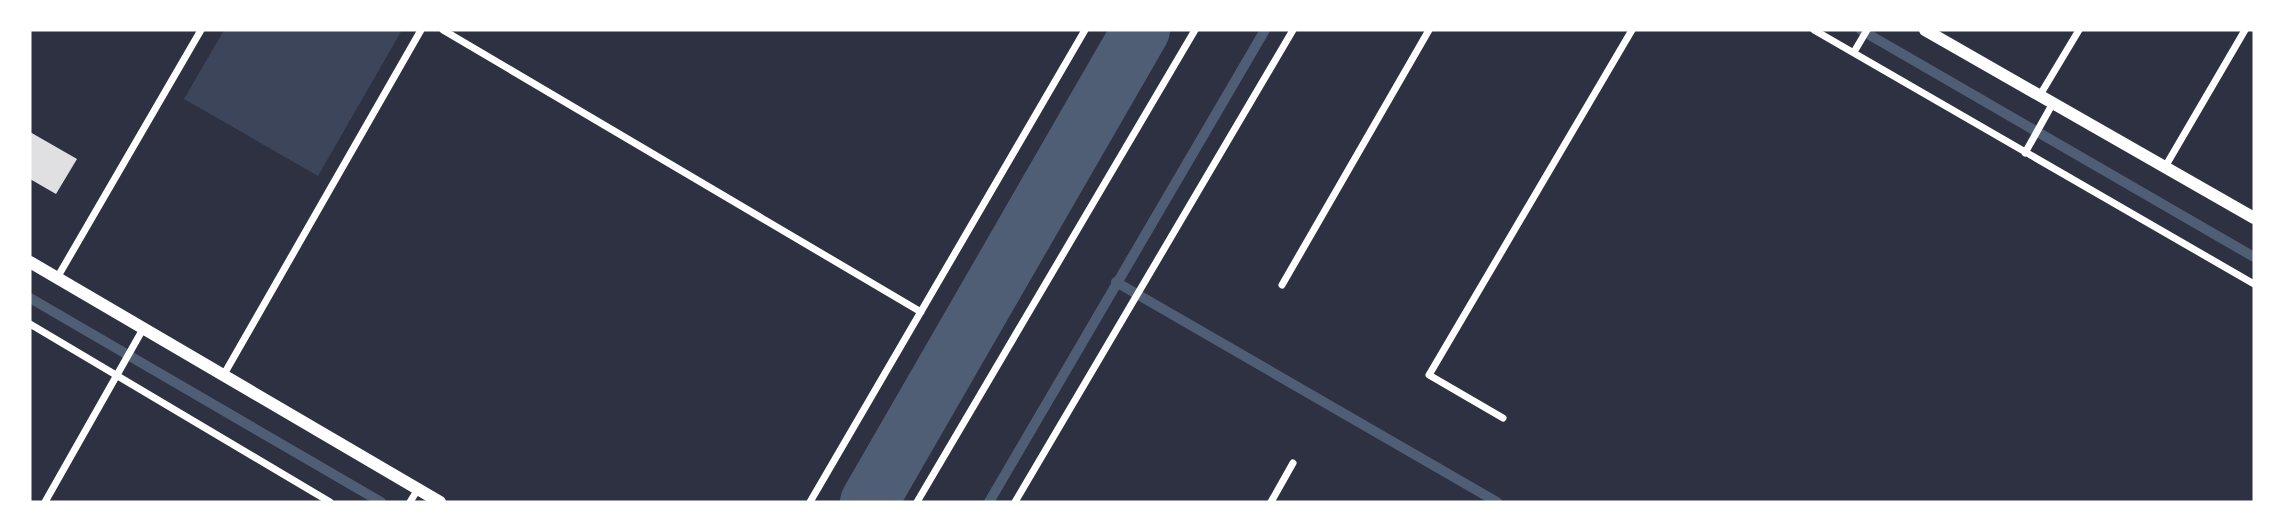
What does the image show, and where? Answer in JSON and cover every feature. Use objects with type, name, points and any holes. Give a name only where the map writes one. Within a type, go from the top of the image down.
[{"type":"street","points":[[57,278],[201,30]]},
{"type":"street","points":[[223,376],[421,30]]},
{"type":"street","points":[[443,30],[921,312]]},
{"type":"street","points":[[810,502],[1085,30]]},
{"type":"street","points":[[917,502],[1195,30]]},
{"type":"street","points":[[1015,502],[1293,30]]},
{"type":"street","points":[[1282,285],[1429,30]]},
{"type":"street","points":[[1503,418],[1429,375],[1632,30]]},
{"type":"street","points":[[1814,30],[2254,284]]},
{"type":"street","points":[[1854,52],[1867,30]]},
{"type":"street","points":[[1925,30],[2254,219]]},
{"type":"street","points":[[2040,95],[2079,30]]},
{"type":"street","points":[[2165,167],[2245,30]]},
{"type":"street","points":[[2025,153],[2053,103]]},
{"type":"street","points":[[30,262],[440,502]]},
{"type":"street","points":[[30,324],[330,502]]},
{"type":"street","points":[[45,502],[143,329]]},
{"type":"street","points":[[1271,502],[1293,463]]},
{"type":"street","points":[[410,502],[418,489]]},
{"type":"shaded area","points":[[224,30],[402,30],[318,176],[184,99]]},
{"type":"building","points":[[30,132],[77,159],[56,194],[30,179]]},
{"type":"waterway","points":[[869,502],[1141,30]]},
{"type":"waterway","points":[[989,502],[1265,30]]},
{"type":"waterway","points":[[1861,30],[2254,257]]},
{"type":"waterway","points":[[1116,282],[1497,502]]},
{"type":"waterway","points":[[30,298],[381,502]]}]
